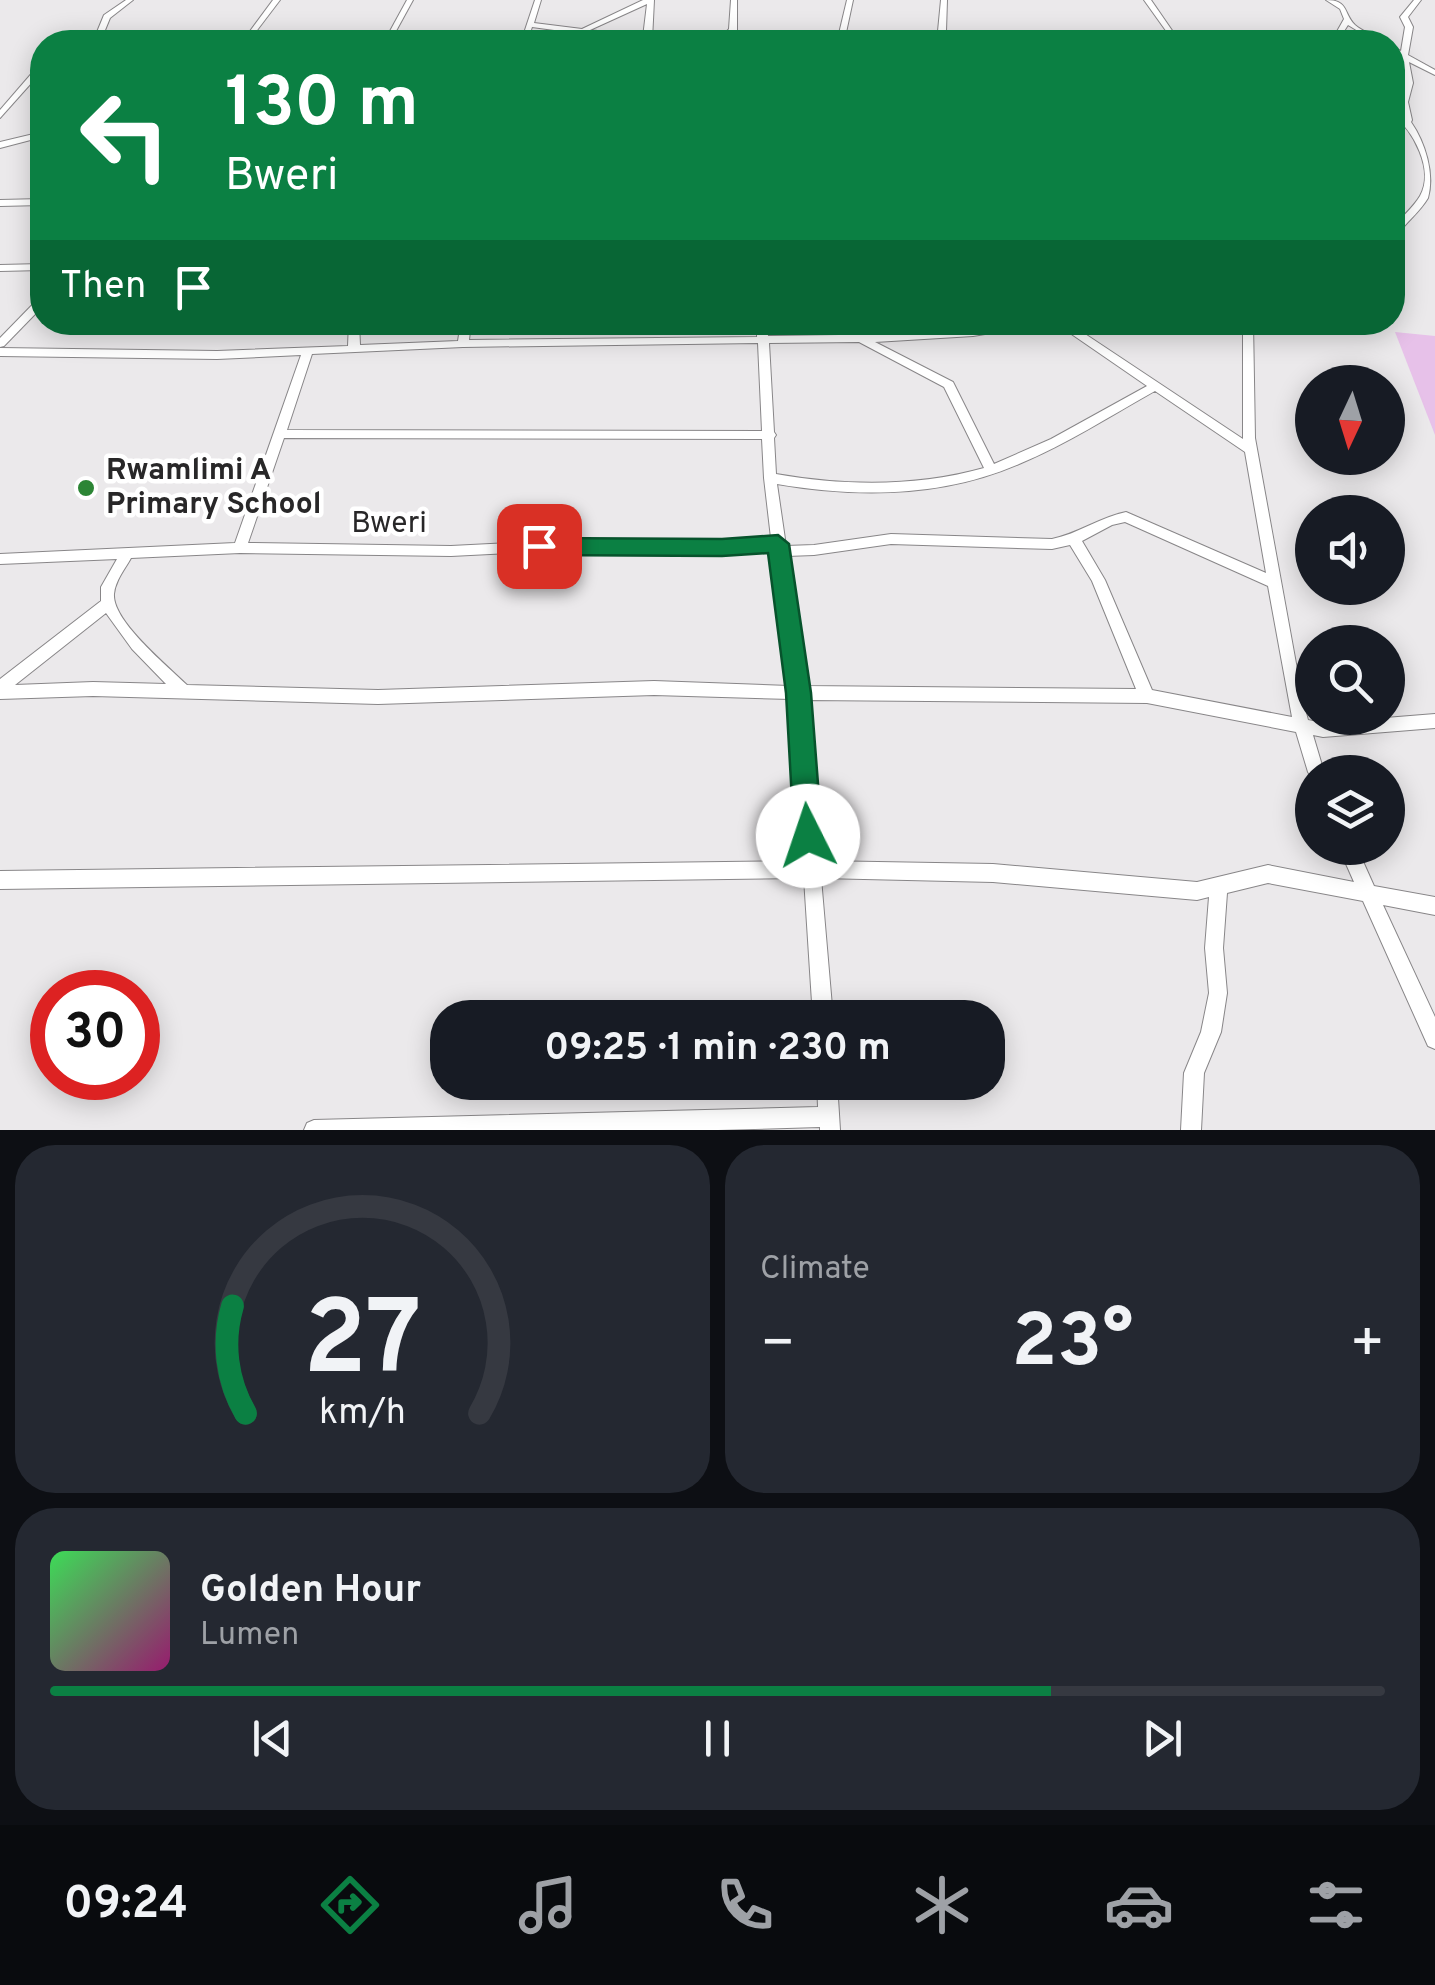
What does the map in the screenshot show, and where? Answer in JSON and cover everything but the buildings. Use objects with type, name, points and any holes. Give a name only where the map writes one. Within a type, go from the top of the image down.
[{"type":"street","points":[[101,30],[106,17],[130,0]]},
{"type":"street","points":[[254,30],[276,0]]},
{"type":"street","points":[[394,30],[410,0]]},
{"type":"street","points":[[528,30],[538,0]]},
{"type":"street","points":[[589,30],[650,0]]},
{"type":"street","points":[[648,30],[650,0]]},
{"type":"street","points":[[730,30],[736,19],[734,0]]},
{"type":"street","points":[[843,30],[850,0]]},
{"type":"street","points":[[942,30],[944,0]]},
{"type":"street","points":[[1147,0],[1168,30]]},
{"type":"street","points":[[1329,0],[1343,8],[1347,20],[1362,30]]},
{"type":"street","points":[[1405,49],[1409,27],[1404,17],[1418,0]]},
{"type":"street","points":[[1341,30],[1347,20]]},
{"type":"street","points":[[530,26],[576,30]]},
{"type":"street","points":[[1405,56],[1435,72]]},
{"type":"street","points":[[1405,61],[1409,83],[1405,98]]},
{"type":"street","points":[[0,115],[30,86]]},
{"type":"street","points":[[1405,106],[1408,120],[1419,136],[1429,185],[1428,192],[1405,220]]},
{"type":"street","points":[[0,145],[30,138]]},
{"type":"street","points":[[0,204],[30,203]]},
{"type":"street","points":[[0,268],[30,267]]},
{"type":"street","points":[[0,344],[5,334],[30,312]]},
{"type":"street","points":[[349,335],[354,344]]},
{"type":"street","points":[[354,335],[354,344]]},
{"type":"street","points":[[463,344],[464,335]]},
{"type":"street","points":[[763,335],[770,478],[798,693],[821,1000]]},
{"type":"street","points":[[849,335],[949,384],[991,470]]},
{"type":"street","points":[[0,352],[308,351],[354,344],[859,340],[940,335]]},
{"type":"street","points":[[1079,335],[1251,450]]},
{"type":"street","points":[[1248,335],[1246,403],[1251,450],[1295,692]]},
{"type":"street","points":[[240,548],[308,351]]},
{"type":"street","points":[[770,478],[848,486],[957,479],[991,470],[1051,443],[1156,386]]},
{"type":"street","points":[[279,434],[770,435]]},
{"type":"street","points":[[1147,696],[1098,580],[1075,541],[1107,522],[1126,517],[1276,583]]},
{"type":"street","name":"Bweri","points":[[0,559],[240,548],[412,552],[586,544],[814,550],[892,539],[1052,544],[1075,541]]},
{"type":"street","points":[[126,556],[107,592],[107,604],[128,634],[185,694]]},
{"type":"street","points":[[0,690],[107,604]]},
{"type":"street","points":[[0,690],[378,697],[654,688],[1147,696],[1295,725]]},
{"type":"street","points":[[1405,724],[1435,721]]},
{"type":"street","points":[[1356,865],[1435,1040]]},
{"type":"street","points":[[0,880],[810,869],[992,873],[1178,890],[1218,888],[1268,874],[1435,906]]},
{"type":"street","points":[[1191,1130],[1194,1073],[1211,1032],[1218,993],[1214,948],[1218,888]]},
{"type":"street","points":[[314,1130],[829,1124]]},
{"type":"shaded area","points":[[1396,335],[1435,336],[1435,435]]},
{"type":"place","name":"Rwamlimi A Primary School","points":[[86,488]]},
{"type":"route","points":[[539,546],[722,548],[778,544],[798,693],[808,836]]}]
